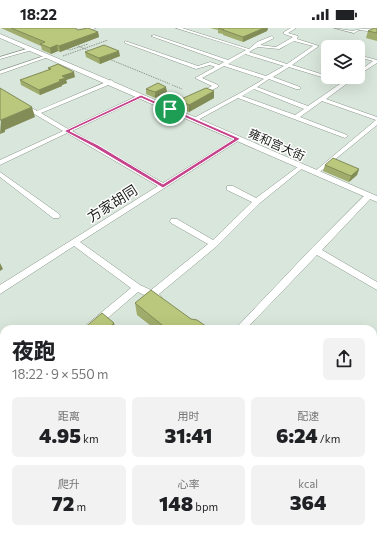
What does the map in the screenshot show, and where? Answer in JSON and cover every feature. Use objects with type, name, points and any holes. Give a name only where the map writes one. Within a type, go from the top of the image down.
[{"type":"main road","name":"雍和宫大街","points":[[0,31],[32,45],[33,50]]},
{"type":"main road","name":"雍和宫大街","points":[[1,38],[111,82],[301,167],[373,197]]},
{"type":"street","points":[[69,28],[80,33],[94,28]]},
{"type":"street","points":[[178,28],[287,66],[321,75]]},
{"type":"street","points":[[294,28],[285,33],[296,37],[294,39]]},
{"type":"street","points":[[336,28],[354,32],[358,29],[375,30]]},
{"type":"street","points":[[153,36],[182,46],[224,64],[298,88]]},
{"type":"street","points":[[170,109],[216,86],[198,78],[256,47],[258,43],[272,37]]},
{"type":"street","points":[[194,120],[268,78],[317,46],[294,39],[277,48],[256,47]]},
{"type":"street","points":[[127,42],[198,68],[210,63],[224,64]]},
{"type":"street","points":[[175,49],[182,46]]},
{"type":"street","points":[[0,58],[33,50]]},
{"type":"street","points":[[162,55],[168,52]]},
{"type":"street","points":[[0,73],[53,58]]},
{"type":"street","points":[[365,59],[376,63]]},
{"type":"street","points":[[365,70],[376,63]]},
{"type":"street","points":[[36,113],[111,82]]},
{"type":"street","points":[[296,116],[322,99],[332,84]]},
{"type":"street","points":[[253,87],[308,108]]},
{"type":"street","points":[[0,163],[141,96]]},
{"type":"street","points":[[237,96],[296,116],[345,136]]},
{"type":"street","points":[[322,99],[377,119]]},
{"type":"street","points":[[18,102],[163,186]]},
{"type":"street","points":[[316,173],[377,122]]},
{"type":"street","name":"方家胡同","points":[[0,290],[238,139]]},
{"type":"street","points":[[152,294],[214,244],[257,201],[301,167]]},
{"type":"street","points":[[0,174],[56,216]]},
{"type":"street","points":[[230,188],[257,201]]},
{"type":"street","points":[[244,325],[315,250],[373,197]]},
{"type":"street","points":[[174,221],[214,244]]},
{"type":"street","points":[[74,242],[137,288],[152,294],[164,302]]},
{"type":"street","points":[[315,250],[377,286]]},
{"type":"street","points":[[93,325],[137,288]]},
{"type":"path","points":[[53,58],[108,40]]},
{"type":"path","points":[[66,48],[70,50],[88,44],[83,42]]},
{"type":"path","points":[[78,46],[90,51]]},
{"type":"path","points":[[105,57],[182,89]]},
{"type":"building","points":[[11,28],[75,28],[78,30],[88,28],[98,32],[50,48],[40,44],[45,42]]},
{"type":"building","points":[[218,28],[264,28],[243,37]]},
{"type":"building","points":[[377,28],[377,33],[368,31]]},
{"type":"building","points":[[104,45],[119,51],[99,58],[85,52]]},
{"type":"building","points":[[58,64],[74,72],[62,76],[66,78],[59,80],[61,81],[39,90],[20,80],[51,69],[48,68]]},
{"type":"building","points":[[158,83],[166,87],[155,92],[146,89]]},
{"type":"building","points":[[0,88],[32,107],[0,120]]},
{"type":"building","points":[[206,88],[214,91],[189,105],[179,100]]},
{"type":"building","points":[[333,158],[359,169],[351,176],[325,165]]},
{"type":"building","points":[[151,290],[191,319],[197,320],[204,325],[162,325],[135,303]]},
{"type":"building","points":[[102,313],[114,323],[112,325],[88,325]]},
{"type":"route","points":[[141,96],[170,109],[238,139],[163,186],[134,167],[66,131],[141,96]]}]
